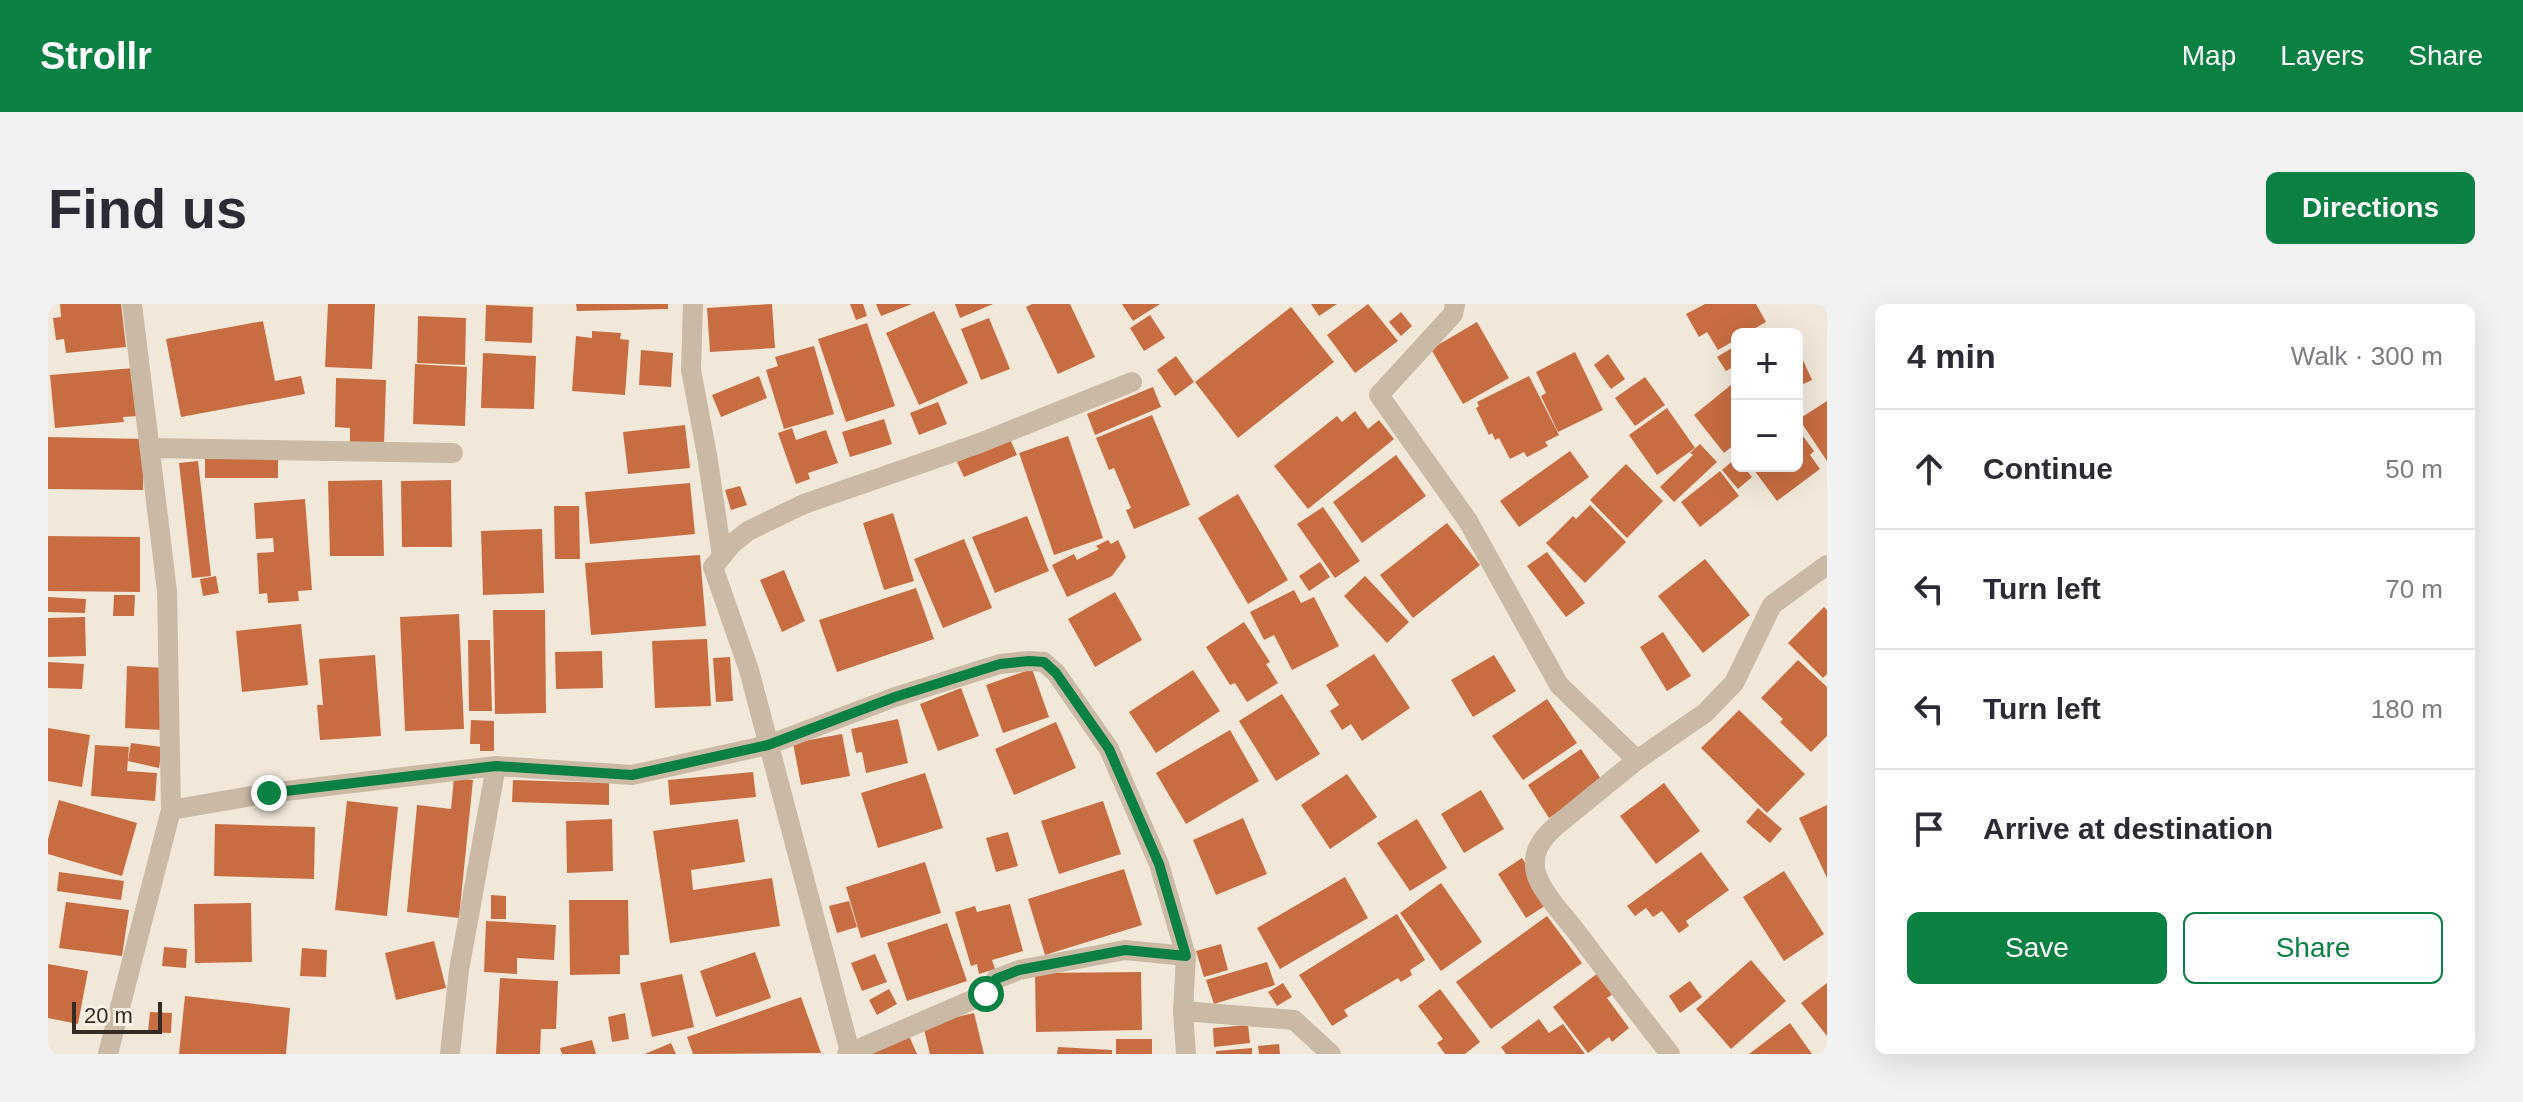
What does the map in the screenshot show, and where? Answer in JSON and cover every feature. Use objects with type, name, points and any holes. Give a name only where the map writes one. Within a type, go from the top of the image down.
[{"type":"street","points":[[108,1054],[171,810],[167,591],[132,304]]},
{"type":"street","points":[[693,304],[691,370],[722,556]]},
{"type":"street","points":[[1455,304],[1453,314],[1379,395],[1468,521],[1559,685],[1637,760]]},
{"type":"street","points":[[1132,382],[980,443],[804,504],[748,531],[713,567],[749,670],[848,1053],[986,994],[996,979],[1019,970],[1125,950],[1186,956]]},
{"type":"street","points":[[150,448],[453,453]]},
{"type":"street","points":[[1670,1054],[1536,875],[1537,847],[1544,836],[1637,760],[1705,713],[1734,683],[1772,605],[1827,565]]},
{"type":"street","points":[[171,810],[269,793],[496,766],[632,775],[768,745],[895,697],[1000,664],[1044,662],[1056,673],[1109,749],[1159,864],[1186,956],[1183,1011],[1186,1054]]},
{"type":"street","points":[[450,1054],[459,970],[496,766]]},
{"type":"street","points":[[1183,1011],[1294,1020],[1331,1054]]},
{"type":"building","points":[[60,304],[121,304],[126,347],[66,353],[64,339],[56,340],[53,318],[61,317]]},
{"type":"building","points":[[328,304],[375,304],[372,369],[325,367]]},
{"type":"building","points":[[576,304],[668,304],[668,309],[577,311]]},
{"type":"building","points":[[772,304],[775,348],[710,352],[707,308]]},
{"type":"building","points":[[850,304],[863,304],[867,316],[856,320]]},
{"type":"building","points":[[876,304],[912,304],[881,316]]},
{"type":"building","points":[[955,304],[993,304],[960,318]]},
{"type":"building","points":[[1032,304],[1070,304],[1095,357],[1058,374],[1026,307]]},
{"type":"building","points":[[1122,304],[1160,304],[1133,321]]},
{"type":"building","points":[[1311,304],[1337,304],[1319,316]]},
{"type":"building","points":[[1368,304],[1398,341],[1355,373],[1327,335]]},
{"type":"building","points":[[1705,304],[1756,304],[1766,322],[1756,328],[1731,328],[1731,342],[1718,350],[1707,332],[1699,337],[1686,314]]},
{"type":"building","points":[[486,305],[533,307],[532,343],[485,341]]},
{"type":"building","points":[[1291,307],[1334,362],[1238,438],[1195,382]]},
{"type":"building","points":[[934,311],[968,383],[919,405],[886,333]]},
{"type":"building","points":[[1401,312],[1412,326],[1401,336],[1389,322]]},
{"type":"building","points":[[1150,315],[1165,338],[1144,351],[1130,328]]},
{"type":"building","points":[[418,316],[466,318],[465,365],[417,363]]},
{"type":"building","points":[[989,318],[1010,369],[981,380],[961,329]]},
{"type":"building","points":[[263,321],[275,381],[301,376],[305,394],[181,417],[166,339]]},
{"type":"building","points":[[1477,322],[1509,378],[1463,404],[1431,349]]},
{"type":"building","points":[[867,323],[895,406],[846,422],[818,339]]},
{"type":"building","points":[[592,331],[621,333],[620,339],[629,340],[625,395],[572,391],[576,336],[592,338]]},
{"type":"building","points":[[814,346],[834,414],[784,429],[766,370],[778,366],[775,357]]},
{"type":"building","points":[[1731,349],[1731,368],[1726,371],[1717,357]]},
{"type":"building","points":[[641,350],[673,353],[671,387],[639,385]]},
{"type":"building","points":[[1575,352],[1603,410],[1558,432],[1541,396],[1546,393],[1536,372]]},
{"type":"building","points":[[483,353],[536,356],[534,409],[481,408]]},
{"type":"building","points":[[1608,354],[1625,379],[1611,389],[1594,365]]},
{"type":"building","points":[[1176,356],[1194,382],[1175,396],[1157,370]]},
{"type":"building","points":[[1803,360],[1812,380],[1803,384]]},
{"type":"building","points":[[415,364],[467,367],[465,426],[413,424]]},
{"type":"building","points":[[134,368],[138,416],[123,417],[124,422],[55,428],[50,375]]},
{"type":"building","points":[[759,376],[767,398],[721,417],[712,395]]},
{"type":"building","points":[[1529,376],[1559,435],[1545,442],[1548,446],[1527,457],[1524,452],[1510,459],[1499,438],[1495,440],[1492,433],[1489,435],[1476,408],[1479,406],[1477,402]]},
{"type":"building","points":[[1645,377],[1665,405],[1635,426],[1615,398]]},
{"type":"building","points":[[336,378],[386,380],[384,445],[350,444],[350,428],[335,427]]},
{"type":"building","points":[[1731,385],[1731,447],[1724,453],[1694,415]]},
{"type":"building","points":[[1153,387],[1161,407],[1095,435],[1087,414]]},
{"type":"building","points":[[1827,401],[1827,461],[1803,425],[1803,416]]},
{"type":"building","points":[[938,402],[947,424],[919,435],[910,413]]},
{"type":"building","points":[[1667,408],[1695,448],[1657,475],[1629,435]]},
{"type":"building","points":[[1355,411],[1368,429],[1379,420],[1394,439],[1308,509],[1274,466],[1337,416],[1342,422]]},
{"type":"building","points":[[1152,415],[1190,505],[1134,529],[1126,510],[1131,508],[1114,468],[1109,470],[1096,438]]},
{"type":"building","points":[[884,419],[892,444],[850,457],[842,432]]},
{"type":"building","points":[[685,425],[690,468],[628,474],[623,432]]},
{"type":"building","points":[[792,428],[796,440],[826,430],[838,463],[808,473],[810,479],[796,484],[778,433]]},
{"type":"building","points":[[1068,436],[1103,538],[1054,555],[1019,453]]},
{"type":"building","points":[[1803,436],[1814,451],[1810,455],[1820,469],[1777,501],[1755,472],[1803,472]]},
{"type":"building","points":[[48,437],[144,439],[143,490],[48,489]]},
{"type":"building","points":[[1010,439],[1017,455],[964,477],[957,462]]},
{"type":"building","points":[[1700,444],[1717,462],[1674,502],[1660,487]]},
{"type":"building","points":[[205,451],[278,451],[278,478],[205,478]]},
{"type":"building","points":[[1570,451],[1589,477],[1519,527],[1500,501]]},
{"type":"building","points":[[1396,455],[1426,496],[1362,543],[1333,502]]},
{"type":"building","points":[[198,461],[211,576],[192,578],[179,463]]},
{"type":"building","points":[[1731,462],[1731,472],[1748,472],[1752,477],[1738,489],[1722,470]]},
{"type":"building","points":[[1626,464],[1663,501],[1627,538],[1590,500]]},
{"type":"building","points":[[1720,471],[1739,496],[1700,527],[1681,502]]},
{"type":"building","points":[[382,480],[384,556],[330,556],[328,481]]},
{"type":"building","points":[[451,480],[452,547],[402,547],[401,481]]},
{"type":"building","points":[[690,483],[695,534],[590,544],[585,492]]},
{"type":"building","points":[[740,486],[747,505],[731,510],[725,490]]},
{"type":"building","points":[[1238,494],[1288,580],[1248,604],[1198,518]]},
{"type":"building","points":[[305,499],[312,590],[298,591],[299,601],[268,603],[267,593],[259,594],[257,553],[274,552],[273,538],[256,539],[254,503]]},
{"type":"building","points":[[1590,505],[1626,542],[1585,583],[1546,543],[1573,516],[1576,519]]},
{"type":"building","points":[[554,506],[579,506],[580,559],[555,559]]},
{"type":"building","points":[[1323,507],[1360,561],[1335,578],[1297,524]]},
{"type":"building","points":[[893,513],[914,581],[884,590],[863,523]]},
{"type":"building","points":[[1027,516],[1049,571],[995,593],[972,537]]},
{"type":"building","points":[[1447,523],[1480,565],[1413,618],[1380,575]]},
{"type":"building","points":[[542,529],[544,593],[483,595],[481,531]]},
{"type":"building","points":[[48,536],[140,537],[140,592],[48,591]]},
{"type":"building","points":[[964,539],[992,608],[943,628],[914,559]]},
{"type":"building","points":[[1108,540],[1111,544],[1118,540],[1126,557],[1112,576],[1067,597],[1052,565],[1074,554],[1077,560],[1099,549],[1096,546]]},
{"type":"building","points":[[1547,552],[1585,603],[1566,617],[1527,566]]},
{"type":"building","points":[[700,555],[706,626],[591,635],[585,563]]},
{"type":"building","points":[[1705,559],[1750,615],[1703,653],[1658,596]]},
{"type":"building","points":[[1320,562],[1330,577],[1309,591],[1299,576]]},
{"type":"building","points":[[784,570],[805,621],[782,632],[760,580]]},
{"type":"building","points":[[216,576],[219,593],[203,596],[200,579]]},
{"type":"building","points":[[1365,576],[1409,622],[1387,643],[1344,596]]},
{"type":"building","points":[[916,588],[934,639],[837,672],[819,620]]},
{"type":"building","points":[[1294,590],[1301,603],[1314,597],[1339,646],[1292,670],[1274,635],[1264,640],[1250,612]]},
{"type":"building","points":[[1115,592],[1142,640],[1095,667],[1068,619]]},
{"type":"building","points":[[114,595],[135,595],[134,616],[113,616]]},
{"type":"building","points":[[48,597],[86,599],[85,613],[48,612]]},
{"type":"building","points":[[1824,607],[1827,610],[1827,674],[1823,678],[1788,643]]},
{"type":"building","points":[[493,610],[545,610],[546,713],[495,714]]},
{"type":"building","points":[[459,614],[464,729],[405,731],[400,617]]},
{"type":"building","points":[[85,617],[86,656],[48,657],[48,618]]},
{"type":"building","points":[[1244,622],[1270,662],[1266,664],[1278,683],[1247,702],[1235,683],[1230,685],[1206,647]]},
{"type":"building","points":[[301,624],[308,685],[242,692],[236,631]]},
{"type":"building","points":[[1663,632],[1691,676],[1667,691],[1640,647]]},
{"type":"building","points":[[707,639],[711,706],[655,708],[652,641]]},
{"type":"building","points":[[468,640],[490,640],[492,711],[469,711]]},
{"type":"building","points":[[602,651],[603,688],[556,689],[555,652]]},
{"type":"building","points":[[1374,654],[1410,708],[1362,741],[1351,724],[1342,730],[1330,711],[1339,705],[1326,685]]},
{"type":"building","points":[[375,655],[381,736],[320,740],[317,705],[323,705],[319,659]]},
{"type":"building","points":[[1494,655],[1516,691],[1473,717],[1451,680]]},
{"type":"building","points":[[730,657],[733,701],[716,702],[713,658]]},
{"type":"building","points":[[1798,660],[1827,687],[1827,736],[1811,752],[1761,698]]},
{"type":"building","points":[[48,662],[84,664],[82,689],[48,688]]},
{"type":"building","points":[[127,666],[165,668],[163,730],[125,728]]},
{"type":"building","points":[[1032,669],[1049,717],[1003,733],[986,685]]},
{"type":"building","points":[[1193,670],[1220,711],[1156,753],[1129,712]]},
{"type":"building","points":[[961,688],[979,736],[938,751],[920,704]]},
{"type":"building","points":[[1282,694],[1320,754],[1276,781],[1239,721]]},
{"type":"building","points":[[1547,699],[1577,743],[1523,780],[1492,736]]},
{"type":"building","points":[[1739,710],[1805,774],[1767,813],[1701,748]]},
{"type":"building","points":[[898,719],[908,763],[866,773],[862,752],[856,753],[851,729]]},
{"type":"building","points":[[471,720],[494,721],[494,751],[480,751],[480,744],[470,744]]},
{"type":"building","points":[[1056,722],[1076,768],[1014,795],[995,749]]},
{"type":"building","points":[[48,728],[90,735],[82,787],[48,781]]},
{"type":"building","points":[[1230,730],[1259,781],[1186,824],[1156,773]]},
{"type":"building","points":[[842,734],[850,776],[801,785],[793,743]]},
{"type":"building","points":[[131,743],[162,747],[159,768],[128,761]]},
{"type":"building","points":[[95,745],[129,747],[127,771],[157,773],[155,801],[91,796]]},
{"type":"building","points":[[1581,749],[1603,782],[1549,818],[1528,785]]},
{"type":"building","points":[[753,772],[756,797],[670,805],[668,780]]},
{"type":"building","points":[[925,773],[943,828],[878,848],[861,793]]},
{"type":"building","points":[[1347,774],[1377,817],[1330,849],[1301,805]]},
{"type":"building","points":[[454,778],[473,780],[459,918],[407,912],[417,805],[451,809]]},
{"type":"building","points":[[513,780],[609,783],[609,805],[512,802]]},
{"type":"building","points":[[1664,783],[1700,831],[1656,864],[1620,816]]},
{"type":"building","points":[[1481,790],[1504,829],[1464,853],[1441,814]]},
{"type":"building","points":[[59,800],[137,823],[122,876],[48,854],[48,839]]},
{"type":"building","points":[[347,801],[398,807],[387,916],[335,910]]},
{"type":"building","points":[[1103,801],[1121,854],[1059,874],[1041,821]]},
{"type":"building","points":[[1827,805],[1827,878],[1799,818]]},
{"type":"building","points":[[1758,808],[1782,829],[1770,843],[1746,822]]},
{"type":"building","points":[[1243,818],[1267,874],[1216,895],[1193,840]]},
{"type":"building","points":[[612,819],[613,871],[567,873],[566,821]]},
{"type":"building","points":[[738,819],[745,862],[691,870],[693,890],[772,878],[780,926],[670,943],[653,831]]},
{"type":"building","points":[[1417,819],[1447,868],[1410,891],[1377,843]]},
{"type":"building","points":[[215,824],[315,827],[314,879],[214,876]]},
{"type":"building","points":[[1008,832],[1018,866],[996,872],[986,838]]},
{"type":"building","points":[[1701,852],[1729,890],[1686,921],[1689,926],[1679,933],[1662,911],[1653,917],[1646,908],[1635,916],[1627,906]]},
{"type":"building","points":[[1522,858],[1551,902],[1526,918],[1498,874]]},
{"type":"building","points":[[925,862],[941,913],[861,938],[846,887]]},
{"type":"building","points":[[1124,869],[1142,925],[1045,955],[1028,899]]},
{"type":"building","points":[[1784,871],[1824,934],[1784,961],[1743,897]]},
{"type":"building","points":[[59,872],[124,881],[121,900],[57,891]]},
{"type":"building","points":[[1345,877],[1368,918],[1280,969],[1257,928]]},
{"type":"building","points":[[1441,883],[1482,942],[1441,971],[1400,913]]},
{"type":"building","points":[[491,895],[506,896],[506,919],[491,919]]},
{"type":"building","points":[[569,900],[628,900],[629,955],[620,955],[620,974],[570,975]]},
{"type":"building","points":[[849,901],[857,927],[837,933],[829,906]]},
{"type":"building","points":[[66,902],[129,910],[122,956],[59,948]]},
{"type":"building","points":[[251,903],[252,962],[195,963],[194,904]]},
{"type":"building","points":[[1010,904],[1023,951],[992,960],[995,969],[979,974],[977,964],[971,966],[955,912],[975,906],[977,912]]},
{"type":"building","points":[[1397,914],[1425,960],[1410,970],[1412,975],[1401,982],[1398,978],[1344,1010],[1348,1016],[1332,1026],[1299,975]]},
{"type":"building","points":[[1547,916],[1582,963],[1491,1029],[1456,982]]},
{"type":"building","points":[[486,921],[556,925],[554,960],[517,958],[517,974],[484,972]]},
{"type":"building","points":[[947,923],[967,981],[907,1001],[887,943]]},
{"type":"building","points":[[434,941],[446,988],[396,1000],[385,953]]},
{"type":"building","points":[[1221,944],[1228,970],[1204,977],[1196,951]]},
{"type":"building","points":[[164,947],[187,949],[186,968],[162,966]]},
{"type":"building","points":[[302,948],[327,950],[326,977],[300,976]]},
{"type":"building","points":[[755,952],[771,998],[716,1017],[700,971]]},
{"type":"building","points":[[875,954],[887,982],[862,991],[851,963]]},
{"type":"building","points":[[1751,960],[1786,1001],[1731,1049],[1696,1009]]},
{"type":"building","points":[[1267,962],[1275,985],[1214,1004],[1206,980]]},
{"type":"building","points":[[48,964],[88,971],[78,1024],[48,1018]]},
{"type":"building","points":[[1141,972],[1142,1030],[1036,1032],[1035,973]]},
{"type":"building","points":[[1598,973],[1613,994],[1607,998],[1629,1028],[1612,1042],[1609,1037],[1588,1053],[1553,1007]]},
{"type":"building","points":[[682,974],[694,1027],[652,1037],[640,983]]},
{"type":"building","points":[[500,978],[558,981],[556,1029],[541,1029],[540,1054],[496,1054]]},
{"type":"building","points":[[1690,981],[1702,997],[1680,1013],[1669,996]]},
{"type":"building","points":[[1283,983],[1292,997],[1277,1006],[1268,992]]},
{"type":"building","points":[[1827,983],[1827,1036],[1801,1003]]},
{"type":"building","points":[[889,989],[897,1004],[877,1015],[869,1000]]},
{"type":"building","points":[[1440,989],[1480,1042],[1465,1054],[1445,1054],[1437,1043],[1443,1039],[1418,1006]]},
{"type":"building","points":[[185,996],[290,1008],[286,1054],[179,1054]]},
{"type":"building","points":[[801,997],[821,1053],[693,1054],[687,1037]]},
{"type":"building","points":[[150,1012],[172,1013],[171,1033],[148,1032]]},
{"type":"building","points":[[625,1013],[629,1039],[612,1042],[608,1017]]},
{"type":"building","points":[[974,1013],[984,1054],[930,1054],[923,1025]]},
{"type":"building","points":[[1539,1019],[1549,1033],[1563,1024],[1585,1054],[1506,1054],[1501,1047]]},
{"type":"building","points":[[1790,1023],[1812,1054],[1749,1054]]},
{"type":"building","points":[[1248,1025],[1250,1043],[1214,1047],[1213,1028]]},
{"type":"building","points":[[909,1036],[917,1054],[866,1054]]},
{"type":"building","points":[[1116,1039],[1152,1039],[1152,1054],[1116,1054]]},
{"type":"building","points":[[592,1040],[596,1054],[562,1054],[560,1048]]},
{"type":"building","points":[[671,1043],[676,1054],[645,1054]]},
{"type":"building","points":[[1279,1044],[1280,1054],[1259,1054],[1258,1046]]},
{"type":"building","points":[[1058,1047],[1112,1050],[1112,1054],[1057,1054]]},
{"type":"building","points":[[1252,1048],[1252,1054],[1216,1054],[1216,1051]]},
{"type":"route","points":[[269,793],[496,766],[632,775],[768,745],[895,697],[1000,664],[1044,662],[1056,673],[1109,749],[1159,864],[1186,956],[1125,950],[1019,970],[996,979],[986,994]]}]
